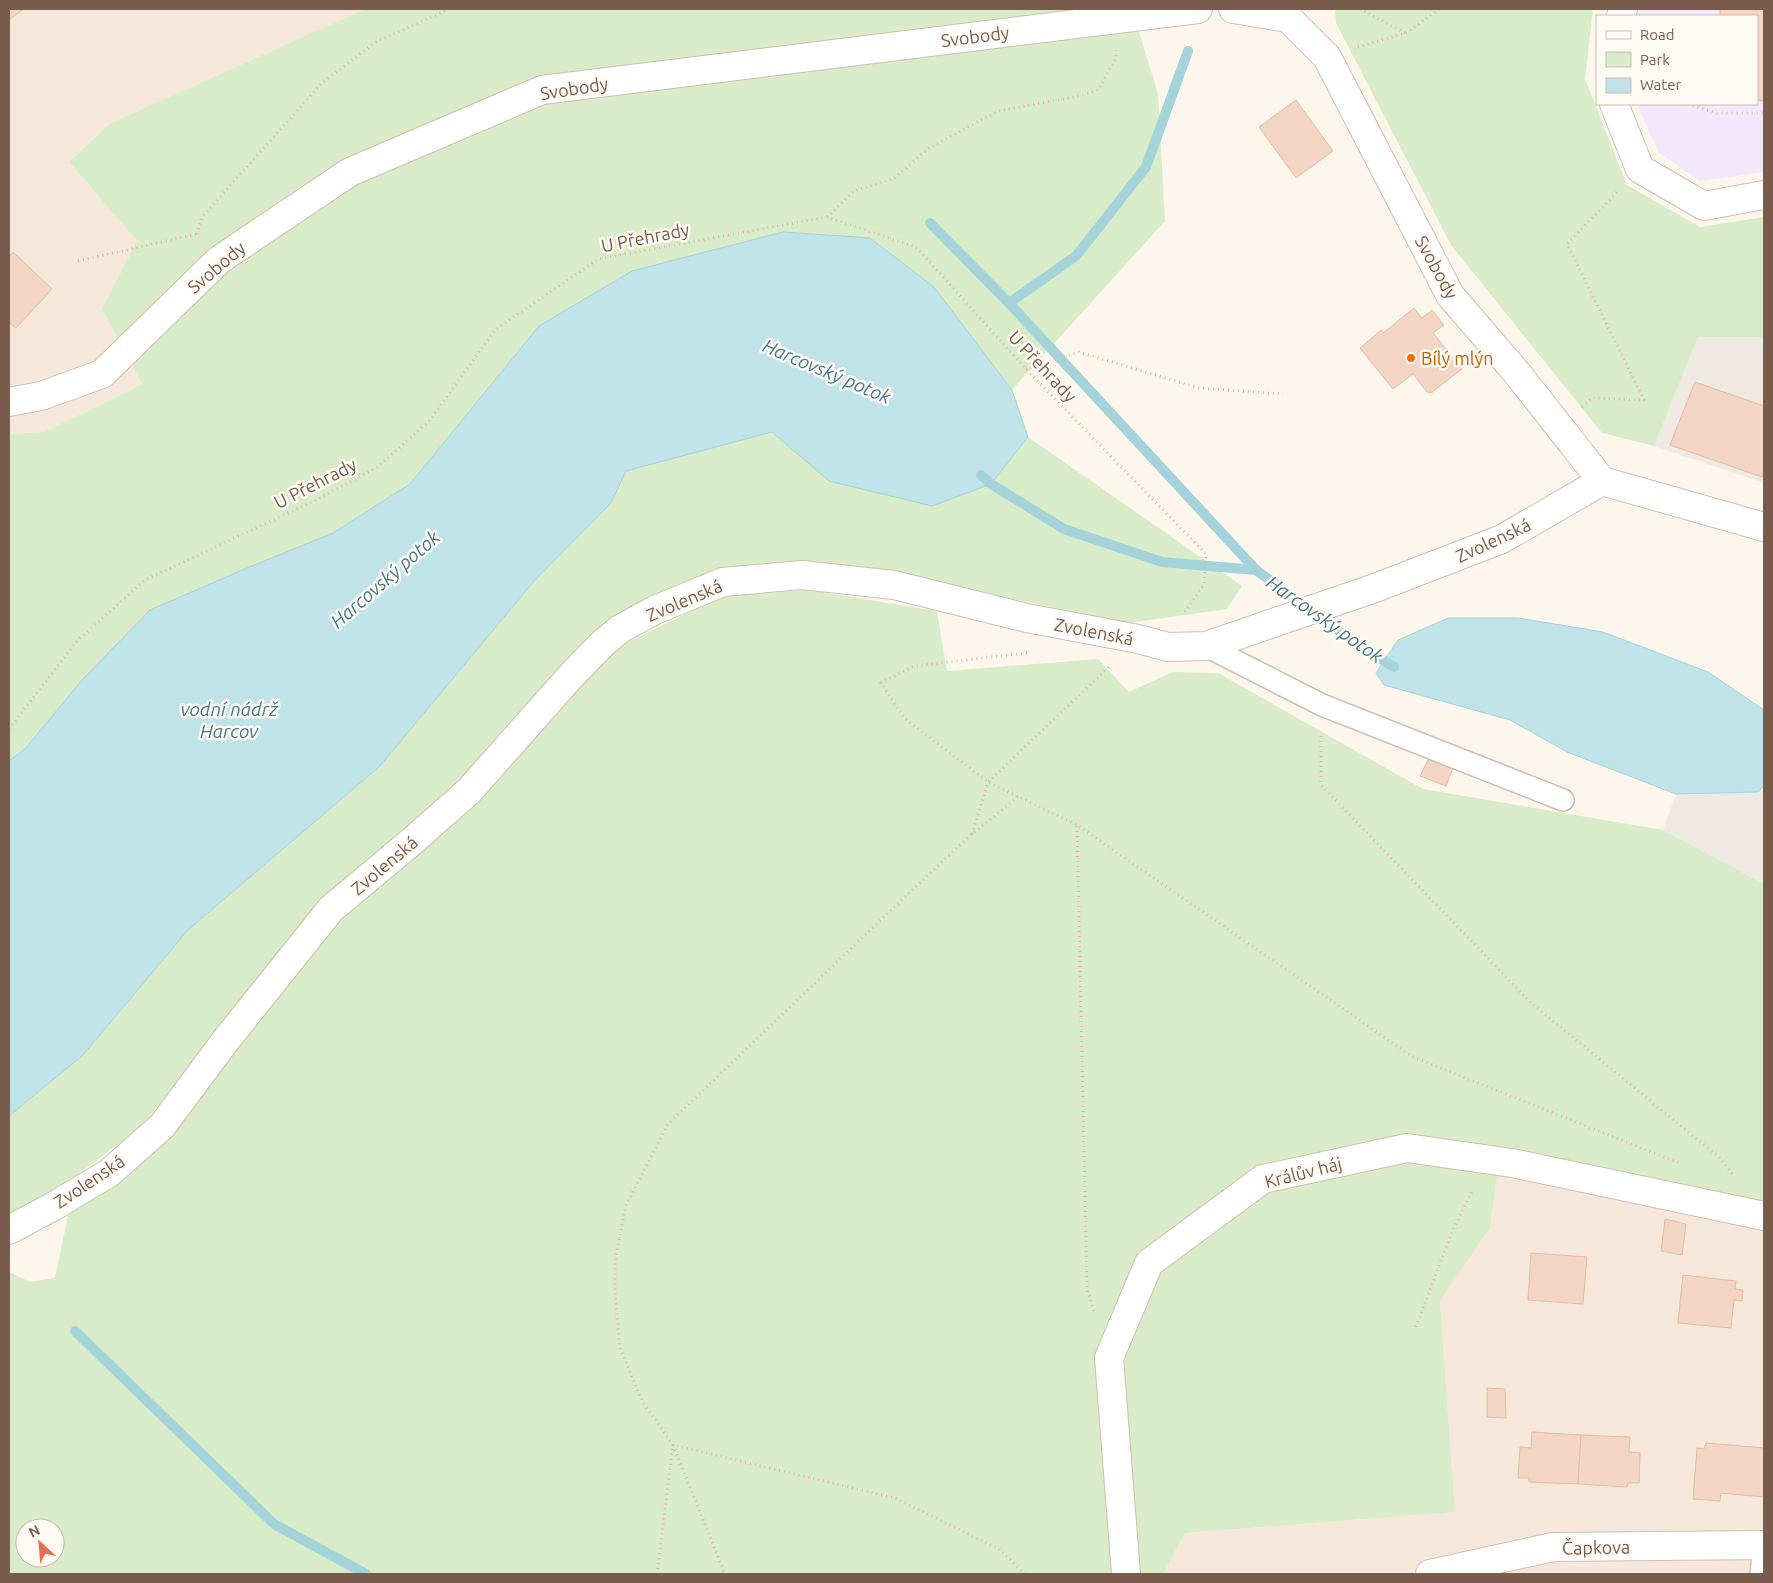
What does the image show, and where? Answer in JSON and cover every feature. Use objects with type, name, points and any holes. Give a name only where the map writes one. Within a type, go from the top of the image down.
[{"type":"street","name":"Svobody","points":[[9,402],[41,396],[102,374],[219,260],[350,172],[542,90],[1198,9]]},
{"type":"street","name":"Svobody","points":[[1233,9],[1288,18],[1327,57],[1450,295],[1517,373],[1602,481]]},
{"type":"street","points":[[1614,105],[1640,169],[1704,206],[1764,195]]},
{"type":"street","points":[[1602,481],[1764,527]]},
{"type":"street","name":"Zvolenská","points":[[9,1230],[109,1173],[162,1126],[226,1040],[331,909],[469,792],[570,677],[603,643],[620,629],[655,610],[723,582],[802,575],[894,585],[1028,618],[1138,639],[1168,647],[1206,646],[1242,632],[1375,588],[1502,539],[1602,481]]},
{"type":"street","name":"Králův háj","points":[[1126,1574],[1109,1358],[1149,1264],[1263,1179],[1407,1148],[1512,1163],[1762,1215]]},
{"type":"street","name":"Čapkova","points":[[1430,1574],[1553,1547],[1764,1545]]},
{"type":"lane","points":[[1206,646],[1322,706],[1563,800]]},
{"type":"lane","points":[[1761,1574],[1764,1545]]},
{"type":"path","points":[[197,234],[202,217],[322,83],[376,42],[449,9]]},
{"type":"path","points":[[1360,9],[1406,33]]},
{"type":"path","points":[[1327,57],[1406,33],[1439,9]]},
{"type":"path","points":[[828,218],[854,191],[894,179],[929,148],[998,111],[1080,96],[1098,90],[1116,58],[1119,18]]},
{"type":"path","points":[[1691,105],[1717,113],[1764,113]]},
{"type":"path","points":[[1558,425],[1593,398],[1644,400],[1567,244],[1640,169]]},
{"type":"path","name":"U Přehrady","points":[[9,729],[77,641],[146,580],[316,500],[378,467],[430,420],[495,330],[598,259],[828,218],[916,247],[1026,369],[1206,554],[1204,584]]},
{"type":"path","points":[[197,234],[219,260]]},
{"type":"path","points":[[78,261],[197,234]]},
{"type":"path","points":[[1026,369],[1079,352],[1199,388],[1283,394]]},
{"type":"path","points":[[972,834],[988,782],[1138,639]]},
{"type":"path","points":[[1031,652],[914,666],[882,683],[904,718],[988,782],[1077,826],[1413,1057],[1683,1165]]},
{"type":"path","points":[[1322,706],[1321,785],[1531,1003],[1719,1157],[1745,1189],[1762,1215]]},
{"type":"path","points":[[725,1574],[673,1445],[642,1401],[620,1348],[615,1292],[615,1261],[626,1205],[668,1124],[972,834],[1018,797]]},
{"type":"path","points":[[1077,826],[1087,1289]]},
{"type":"path","points":[[1416,1327],[1451,1234],[1488,1160]]},
{"type":"path","points":[[657,1574],[673,1445]]},
{"type":"path","points":[[673,1445],[895,1498],[999,1549],[1025,1574]]},
{"type":"shaded area","points":[[9,9],[365,9],[109,124],[69,162],[137,241],[102,309],[142,384],[44,432],[9,434]]},
{"type":"shaded area","points":[[1639,9],[1764,9],[1764,172],[1700,181],[1658,152],[1637,105],[1758,105],[1758,15],[1637,15]]},
{"type":"shaded area","points":[[1698,337],[1764,337],[1764,483],[1654,446]]},
{"type":"shaded area","points":[[1764,788],[1764,884],[1663,830],[1676,794],[1758,792]]},
{"type":"shaded area","points":[[1512,1163],[1764,1216],[1764,1574],[1163,1574],[1185,1533],[1455,1512],[1440,1301],[1490,1228],[1496,1181]]},
{"type":"green space","points":[[365,9],[1132,9],[1158,94],[1165,221],[1012,390],[934,287],[539,326],[410,484],[333,533],[150,610],[82,680],[25,749],[9,761],[9,434],[44,432],[142,384],[102,309],[137,241],[69,162],[109,124]]},
{"type":"green space","points":[[1335,9],[1593,9],[1585,79],[1627,185],[1700,227],[1764,217],[1764,337],[1698,337],[1654,446],[1602,433],[1451,245],[1336,23]]},
{"type":"green space","points":[[772,432],[829,481],[991,484],[1028,437],[1242,586],[1227,609],[1128,623],[904,576],[803,563],[714,570],[659,594],[451,791],[329,894],[141,1127],[54,1192],[9,1215],[9,1116],[83,1055],[188,930],[380,766],[535,580],[611,503],[626,471]]},
{"type":"green space","points":[[808,590],[937,611],[947,671],[1098,659],[1129,692],[1173,672],[1218,673],[1423,789],[1663,830],[1764,884],[1764,1216],[1512,1163],[1496,1181],[1490,1228],[1440,1301],[1455,1512],[1185,1533],[1163,1574],[9,1574],[9,1272],[30,1282],[55,1278],[69,1211],[334,918],[614,649],[722,596]]},
{"type":"water","name":"vodní nádrž Harcov","points":[[783,232],[870,238],[934,287],[1012,390],[1028,437],[991,484],[932,506],[829,481],[772,432],[626,471],[611,503],[535,580],[380,766],[188,930],[83,1055],[9,1116],[9,761],[25,749],[82,680],[150,610],[333,533],[410,484],[539,326],[632,271]]},
{"type":"water","points":[[1448,618],[1518,618],[1603,632],[1708,672],[1764,710],[1764,786],[1758,792],[1676,794],[1567,752],[1510,720],[1384,685],[1376,673],[1398,640]]},
{"type":"building","points":[[9,9],[21,9],[22,10],[9,20]]},
{"type":"building","points":[[1720,9],[1764,9],[1764,101],[1758,100],[1758,15],[1720,15]]},
{"type":"building","points":[[1296,100],[1333,151],[1296,178],[1259,127]]},
{"type":"building","points":[[13,252],[52,289],[16,328],[9,322],[9,257]]},
{"type":"building","name":"Bílý mlýn","points":[[1414,308],[1422,318],[1432,310],[1444,325],[1433,333],[1462,369],[1431,393],[1427,392],[1413,374],[1393,389],[1360,348],[1381,330],[1383,333]]},
{"type":"building","points":[[1695,382],[1764,406],[1764,472],[1762,477],[1670,445]]},
{"type":"building","points":[[1429,758],[1453,768],[1446,786],[1420,776]]},
{"type":"building","points":[[1665,1219],[1686,1224],[1682,1255],[1661,1251]]},
{"type":"building","points":[[1531,1253],[1587,1257],[1583,1304],[1528,1300]]},
{"type":"building","points":[[1683,1275],[1736,1281],[1735,1289],[1743,1290],[1742,1301],[1734,1300],[1731,1328],[1678,1323]]},
{"type":"building","points":[[1487,1388],[1505,1389],[1506,1418],[1487,1417]]},
{"type":"building","points":[[1532,1432],[1581,1435],[1578,1484],[1529,1482],[1529,1478],[1518,1478],[1520,1447],[1531,1448]]},
{"type":"building","points":[[1581,1435],[1630,1437],[1629,1452],[1640,1453],[1639,1483],[1628,1483],[1627,1487],[1578,1484]]},
{"type":"building","points":[[1706,1443],[1764,1448],[1764,1497],[1721,1493],[1720,1501],[1693,1499],[1697,1448],[1704,1449]]},
{"type":"waterway","points":[[930,223],[1009,303],[1076,256],[1146,167],[1188,51]]},
{"type":"waterway","points":[[1009,303],[1256,570]]},
{"type":"waterway","name":"Harcovský potok","points":[[981,475],[991,484],[1064,529],[1162,562],[1256,570],[1347,637],[1394,667]]},
{"type":"waterway","points":[[75,1331],[274,1524],[366,1574]]},
{"type":"place","name":"Bílý mlýn","points":[[1411,358]]}]
